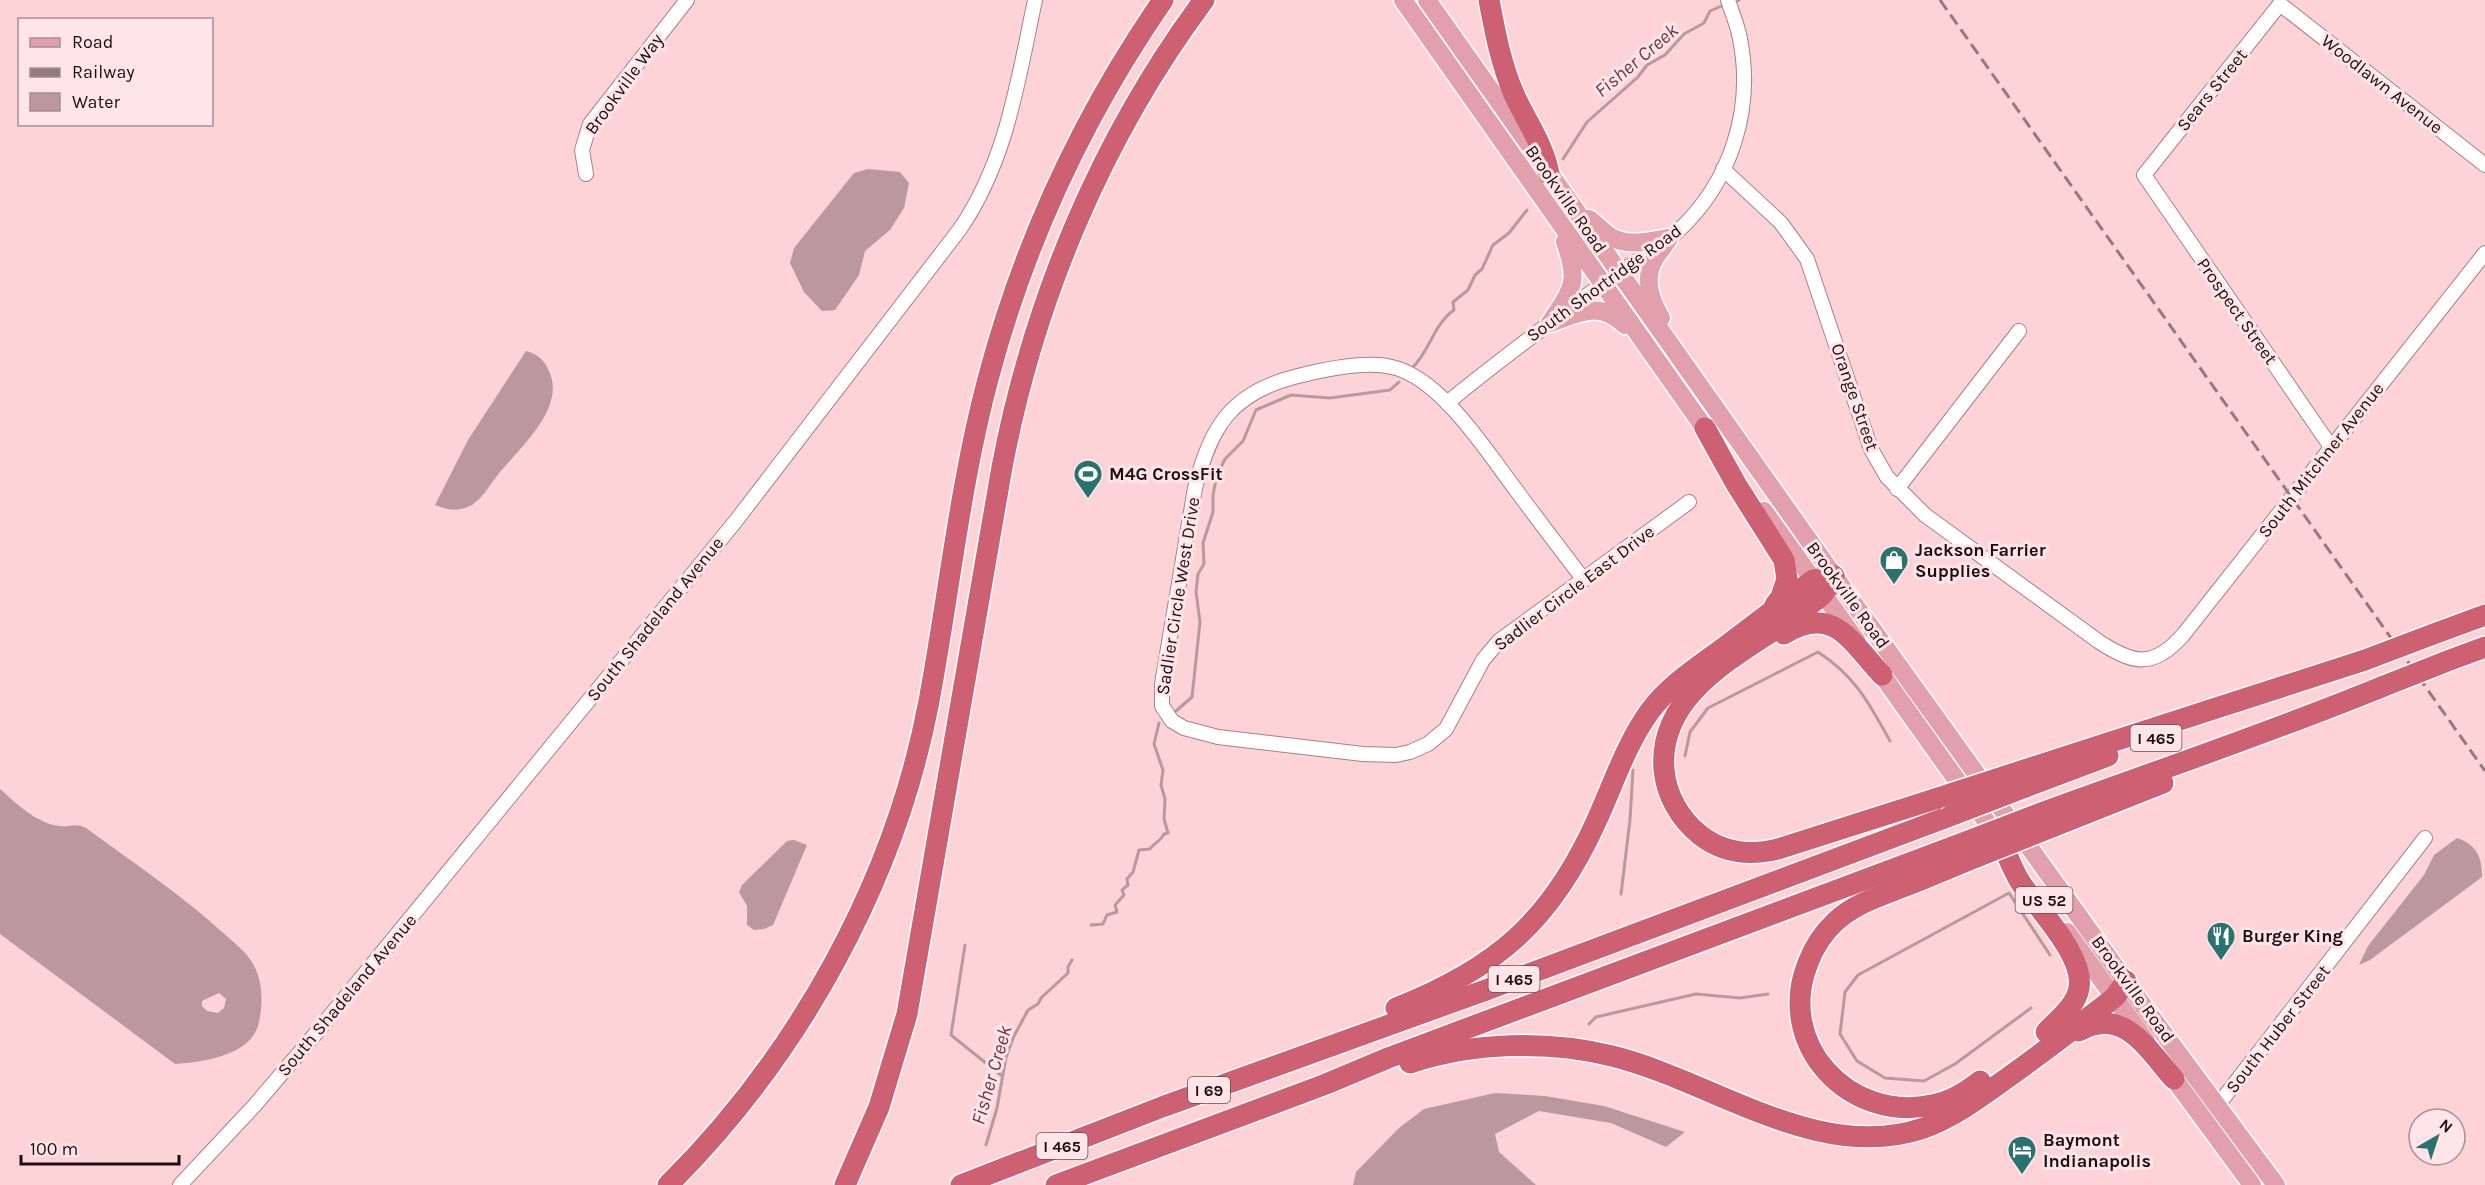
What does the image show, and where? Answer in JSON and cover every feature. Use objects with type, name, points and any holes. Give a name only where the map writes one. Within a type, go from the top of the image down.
[{"type":"highway","points":[[668,1185],[731,1115],[784,1045],[837,957],[877,870],[907,788],[924,723],[975,439],[1004,324],[1040,223],[1078,141],[1122,62],[1163,0]]},
{"type":"highway","points":[[849,1176],[883,1097],[907,1014],[1002,467],[1035,334],[1069,239],[1104,164],[1155,73],[1204,0]]},
{"type":"highway","points":[[1489,0],[1506,71],[1514,94],[1546,156],[1549,174]]},
{"type":"highway","points":[[1705,428],[1736,484],[1785,560],[1787,571],[1785,589],[1768,614]]},
{"type":"highway","points":[[1699,686],[1834,576]]},
{"type":"highway","points":[[1257,1072],[1332,1034],[1448,986],[1509,947],[1538,918],[1563,885],[1587,842],[1637,732],[1651,710],[1683,677],[1768,614],[1818,587]]},
{"type":"highway","name":"I 465","points":[[1257,1072],[1486,990],[1950,816],[2018,781],[2366,660],[2485,615]]},
{"type":"highway","name":"US 52","points":[[1882,675],[1837,628],[1827,623],[1811,622],[1797,626],[1737,666],[1699,686],[1681,706],[1671,724],[1665,747],[1664,768],[1668,790],[1679,812],[1695,830],[1716,845],[1739,852],[1769,852],[1938,798],[2018,781]]},
{"type":"highway","name":"I 465","points":[[1056,1185],[1326,1084],[1388,1058],[1974,848],[2235,741],[2306,718],[2485,647]]},
{"type":"highway","points":[[2001,842],[2019,879],[2069,951],[2079,971],[2079,988],[2075,1001],[2045,1041]]},
{"type":"highway","points":[[1974,848],[1854,908],[1829,928],[1812,953],[1801,987],[1801,1012],[1810,1046],[1832,1078],[1852,1094],[1877,1104],[1904,1108],[1931,1106],[1954,1098],[2045,1041],[2087,1026],[2106,1023],[2116,1024],[2133,1034],[2174,1079]]},
{"type":"highway","points":[[1326,1084],[1455,1051],[1546,1046],[1614,1056],[1814,1131],[1844,1136],[1876,1137],[1923,1128],[1960,1111],[2045,1041],[2116,989]]},
{"type":"highway","name":"I 69","points":[[1162,1107],[1257,1072]]},
{"type":"highway","name":"I 465","points":[[962,1185],[1162,1107]]},
{"type":"main road","name":"Brookville Road","points":[[1402,0],[2001,842],[2116,989],[2218,1105],[2276,1185]]},
{"type":"main road","name":"Brookville Road","points":[[1426,0],[1834,576],[2116,989],[2174,1079],[2252,1185]]},
{"type":"main road","points":[[1575,210],[1619,241],[1633,243],[1669,238]]},
{"type":"main road","points":[[1550,323],[1571,288],[1574,273],[1572,260],[1556,219]]},
{"type":"main road","points":[[1669,238],[1655,258],[1648,281],[1652,299],[1676,353]]},
{"type":"main road","points":[[1550,323],[1586,311],[1602,310],[1619,319],[1646,344]]},
{"type":"street","name":"Brookville Way","points":[[586,174],[582,150],[590,124],[687,0]]},
{"type":"street","name":"South Shadeland Avenue","points":[[180,1185],[255,1105],[312,1038],[728,530],[960,229],[986,186],[1004,139],[1035,0]]},
{"type":"street","name":"South Shortridge Road","points":[[1447,403],[1550,323],[1669,238],[1703,203],[1734,145],[1743,109],[1744,74],[1740,39],[1728,0]]},
{"type":"street","name":"Woodlawn Avenue","points":[[2280,4],[2485,165]]},
{"type":"street","name":"Sears Street","points":[[2144,175],[2280,4]]},
{"type":"street","name":"Orange Street","points":[[1723,169],[1781,223],[1807,259],[1871,449],[1897,489],[1924,514],[2098,641],[2124,657],[2142,661],[2151,659]]},
{"type":"street","name":"Prospect Street","points":[[2144,175],[2331,447]]},
{"type":"street","name":"South Mitchner Avenue","points":[[2151,659],[2170,650],[2183,635],[2485,253]]},
{"type":"street","points":[[1897,489],[2019,332]]},
{"type":"street","name":"Sadlier Circle West Drive","points":[[1431,742],[1406,754],[1363,754],[1218,737],[1180,726],[1166,714],[1162,706],[1161,692],[1195,488],[1207,451],[1229,413],[1252,392],[1270,383],[1320,371],[1368,365],[1392,366],[1400,369],[1422,382],[1447,403],[1467,425],[1584,580]]},
{"type":"street","name":"Sadlier Circle East Drive","points":[[1431,742],[1452,720],[1477,671],[1493,647],[1689,502]]},
{"type":"street","name":"South Huber Street","points":[[2218,1105],[2425,838]]},
{"type":"water","points":[[868,169],[900,172],[909,183],[904,208],[890,230],[865,251],[859,275],[835,310],[822,311],[804,292],[790,263],[794,248],[854,173]]},
{"type":"water","points":[[526,351],[537,355],[549,371],[553,385],[552,398],[547,412],[530,438],[474,504],[457,510],[435,505],[468,440]]},
{"type":"water","points":[[0,789],[27,812],[42,821],[59,826],[78,825],[86,828],[172,890],[243,950],[259,978],[261,1007],[255,1033],[247,1043],[225,1055],[175,1064],[0,934]],"holes":[[[219,993],[226,999],[224,1008],[218,1013],[207,1011],[202,1006],[202,1001]]]},
{"type":"water","points":[[2457,838],[2474,848],[2481,863],[2482,877],[2370,960],[2359,965],[2368,946],[2424,875],[2434,855]]},
{"type":"water","points":[[794,840],[807,845],[773,925],[754,930],[747,925],[747,906],[739,892],[742,885],[787,841]]},
{"type":"water","points":[[1495,1093],[1545,1096],[1604,1106],[1685,1132],[1666,1147],[1611,1123],[1539,1111],[1495,1134],[1499,1152],[1536,1185],[1353,1185],[1356,1172],[1399,1128],[1424,1109]]},
{"type":"waterway","name":"Fisher Creek","points":[[1732,3],[1739,0]]},
{"type":"waterway","name":"Fisher Creek","points":[[1563,159],[1587,122],[1638,77],[1647,65],[1665,55],[1684,34],[1704,23],[1710,11],[1726,4]]},
{"type":"waterway","name":"Fisher Creek","points":[[1412,368],[1441,323],[1454,310],[1453,302],[1468,290],[1475,275],[1482,269],[1493,245],[1509,233],[1527,210]]},
{"type":"waterway","name":"Fisher Creek","points":[[1176,711],[1192,697],[1200,622],[1196,592],[1198,574],[1204,564],[1203,543],[1213,512],[1213,495],[1217,475],[1225,459],[1243,441],[1256,410],[1291,395],[1330,398],[1390,390],[1399,382]]},
{"type":"waterway","points":[[1685,756],[1690,732],[1708,708],[1818,652],[1852,681],[1868,702],[1890,741]]},
{"type":"waterway","name":"Fisher Creek","points":[[1091,925],[1103,924],[1107,915],[1117,912],[1115,905],[1124,895],[1122,890],[1128,885],[1127,879],[1133,872],[1139,850],[1150,849],[1164,834],[1168,833],[1164,819],[1165,799],[1161,785],[1163,770],[1154,744],[1159,723]]},
{"type":"waterway","points":[[1621,894],[1630,820],[1633,770]]},
{"type":"waterway","points":[[2031,1008],[1955,1064],[1924,1081],[1885,1078],[1857,1061],[1840,1034],[1845,992],[1858,975],[2009,893],[2050,955]]},
{"type":"waterway","points":[[965,945],[951,1035],[1002,1076]]},
{"type":"waterway","name":"Fisher Creek","points":[[986,1145],[997,1108],[1006,1057],[1014,1036],[1028,1010],[1038,1004],[1041,998],[1068,973],[1072,960]]},
{"type":"waterway","points":[[1589,1024],[1596,1017],[1696,994],[1740,998],[1768,994]]},
{"type":"railway","points":[[1940,0],[2485,771]]},
{"type":"place","name":"M4G CrossFit","points":[[1088,500]]},
{"type":"place","name":"Jackson Farrier Supplies","points":[[1894,586]]},
{"type":"place","name":"Burger King","points":[[2221,962]]},
{"type":"place","name":"Baymont Indianapolis","points":[[2022,1176]]}]
